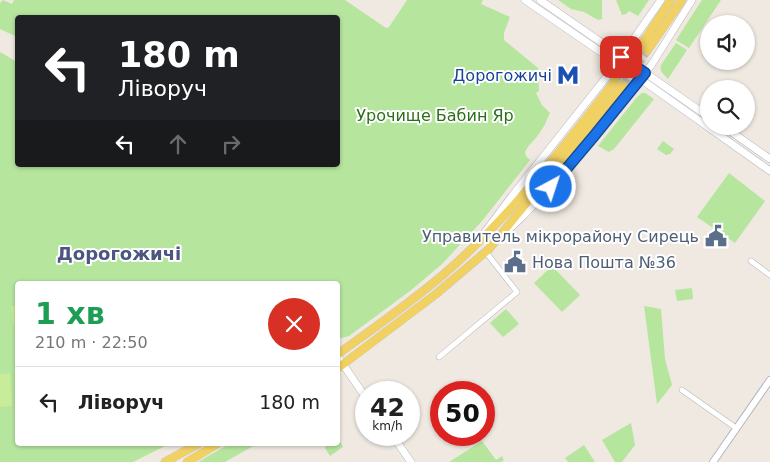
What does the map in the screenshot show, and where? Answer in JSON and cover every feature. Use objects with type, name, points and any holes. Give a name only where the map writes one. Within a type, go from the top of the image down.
[{"type":"main road","points":[[525,0],[642,76],[770,171]]},
{"type":"main road","points":[[540,0],[619,60]]},
{"type":"main road","points":[[479,240],[619,60],[661,0]]},
{"type":"main road","points":[[671,0],[643,49],[682,0]]},
{"type":"main road","points":[[355,384],[340,366],[436,294],[487,250],[551,187],[652,64],[692,0]]},
{"type":"main road","points":[[642,76],[700,111]]},
{"type":"main road","points":[[340,354],[403,308],[459,260],[504,216],[619,83],[487,250]]},
{"type":"main road","points":[[735,135],[770,160]]},
{"type":"main road","points":[[165,462],[194,446]]},
{"type":"main road","points":[[187,462],[214,446]]},
{"type":"main road","points":[[400,446],[411,462]]},
{"type":"street","points":[[439,357],[517,292],[487,250]]},
{"type":"street","points":[[751,261],[770,275]]},
{"type":"street","points":[[713,462],[770,380]]},
{"type":"street","points":[[682,390],[736,428]]},
{"type":"green space","name":"Урочище Бабин Яр","points":[[3,0],[12,4],[14,0],[345,0],[386,28],[389,27],[407,0],[483,0],[481,4],[510,17],[504,33],[504,40],[538,68],[539,91],[536,93],[542,105],[550,113],[542,130],[525,152],[530,160],[482,221],[442,264],[410,291],[349,336],[340,338],[340,281],[15,281],[15,446],[165,446],[133,462],[0,462],[0,52],[15,61],[15,167],[340,167],[340,15],[15,15],[15,36],[0,29],[0,3]]},
{"type":"green space","points":[[558,0],[602,0],[602,19],[598,20],[584,12],[571,9]]},
{"type":"green space","points":[[616,0],[649,0],[638,16],[629,11],[622,15]]},
{"type":"green space","points":[[702,0],[721,0],[711,15],[700,15],[700,32],[689,48],[676,40]]},
{"type":"green space","points":[[676,43],[687,50],[668,79],[661,71],[661,65]]},
{"type":"green space","points":[[642,93],[654,99],[614,149],[609,152],[598,146],[637,97]]},
{"type":"green space","points":[[663,141],[674,149],[670,154],[666,155],[657,149]]},
{"type":"green space","points":[[729,173],[765,201],[735,243],[697,217]]},
{"type":"green space","points":[[552,266],[580,295],[562,312],[534,283]]},
{"type":"green space","points":[[692,288],[693,299],[677,301],[675,290]]},
{"type":"green space","points":[[11,306],[15,306],[15,325],[13,325]]},
{"type":"green space","points":[[644,306],[661,309],[665,359],[672,385],[657,404]]},
{"type":"green space","points":[[506,309],[519,324],[503,337],[490,323]]},
{"type":"green space","points":[[10,373],[12,406],[0,407],[0,374]]},
{"type":"green space","points":[[631,423],[635,445],[622,462],[615,462],[602,440]]},
{"type":"green space","points":[[340,442],[343,447],[330,456],[326,446],[340,446]]},
{"type":"green space","points":[[584,445],[595,462],[568,462],[565,458]]},
{"type":"green space","points":[[226,446],[253,446],[225,462],[198,462]]},
{"type":"green space","points":[[474,446],[486,446],[496,460],[502,456],[504,460],[501,462],[449,462]]},
{"type":"tunnel","points":[[615,81],[640,47]]},
{"type":"tunnel","points":[[623,85],[647,51]]},
{"type":"place","name":"Дорогожичі","points":[[568,75]]},
{"type":"place","name":"Управитель мікрорайону Сирець","points":[[716,236]]},
{"type":"place","name":"Нова Пошта №36","points":[[515,262]]},
{"type":"district","name":"Дорогожичі","points":[[119,253]]},
{"type":"route","points":[[551,187],[645,73],[621,57]]}]
